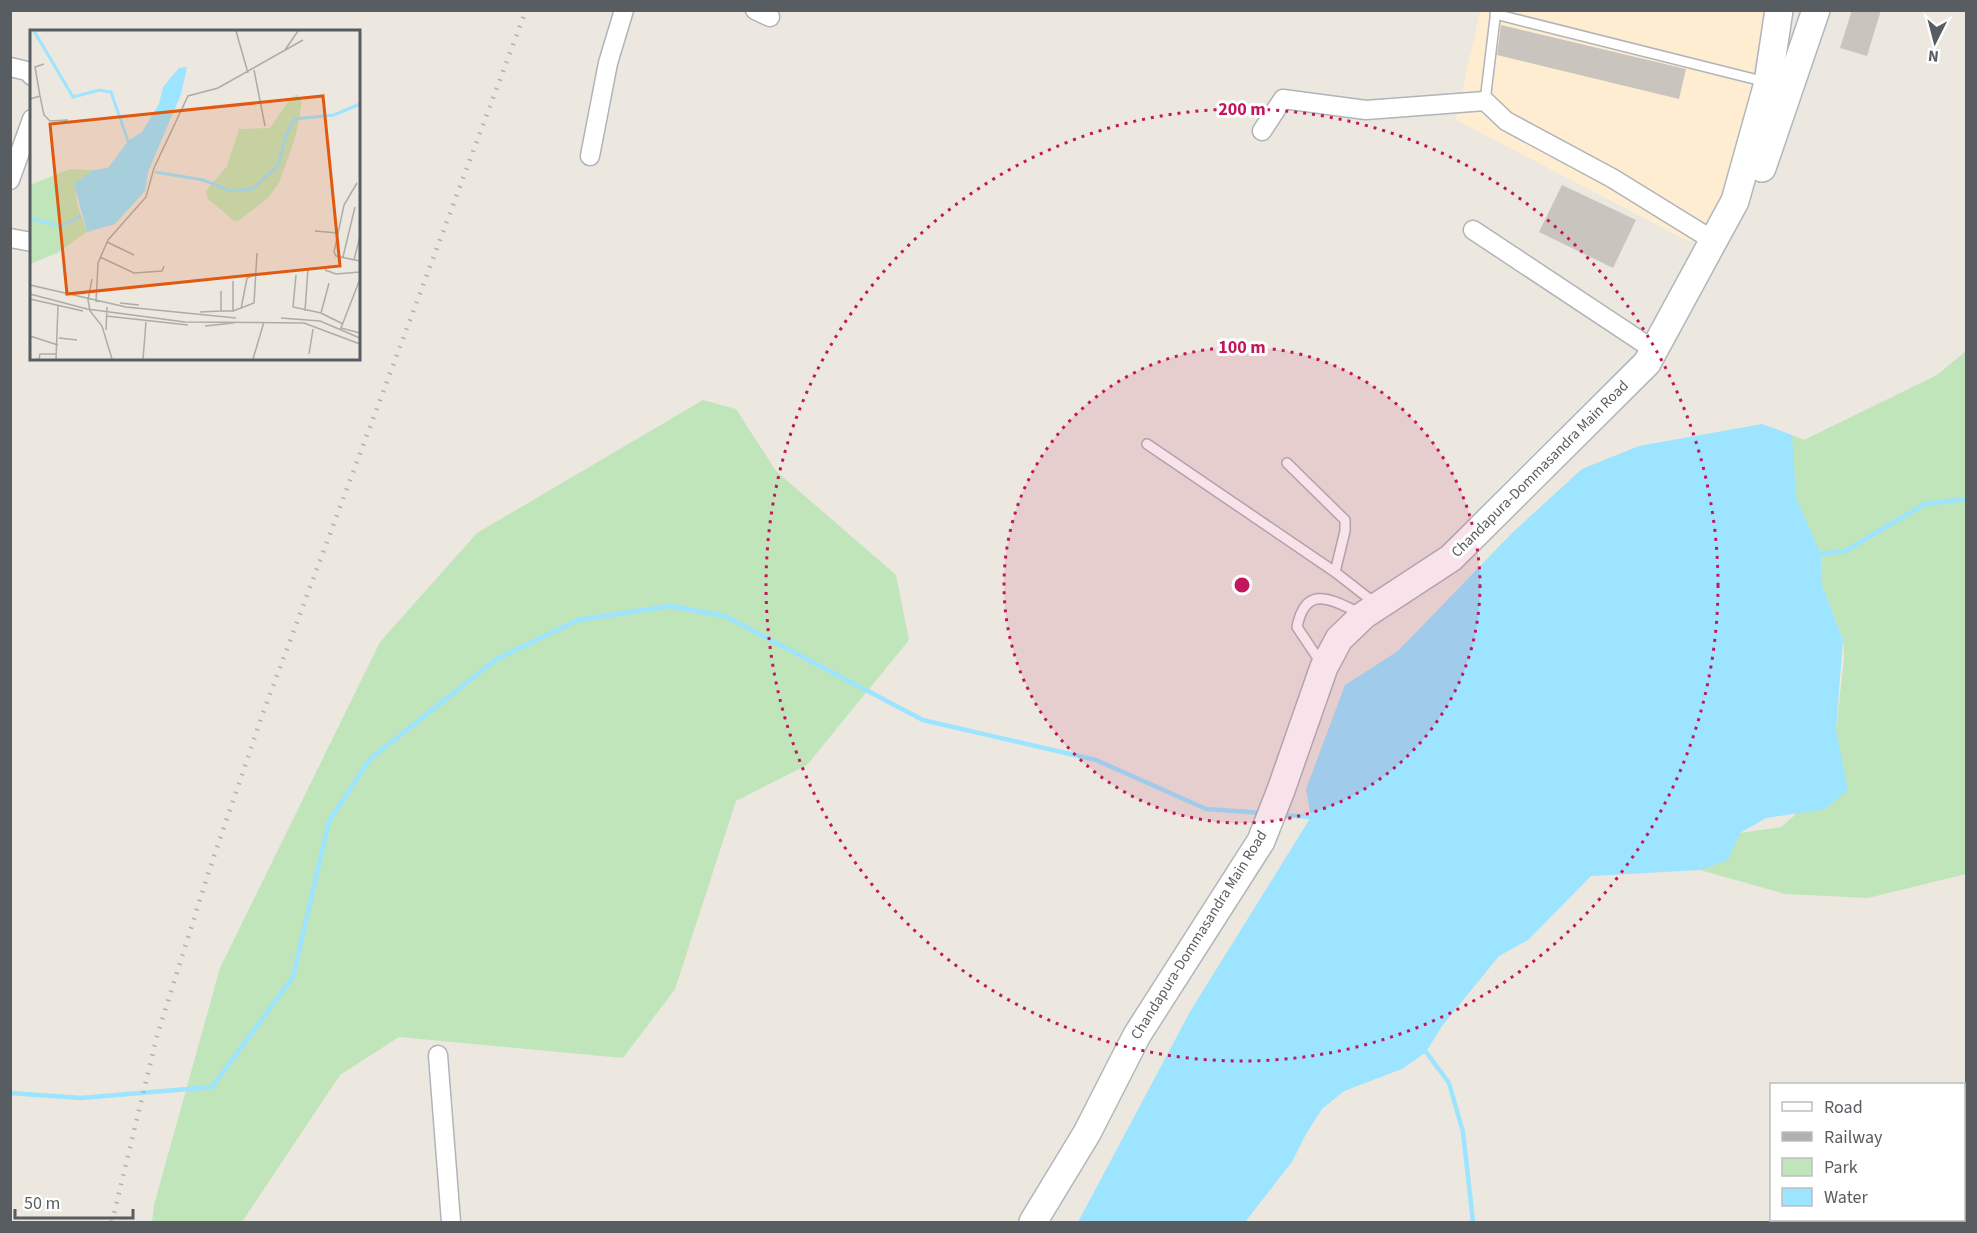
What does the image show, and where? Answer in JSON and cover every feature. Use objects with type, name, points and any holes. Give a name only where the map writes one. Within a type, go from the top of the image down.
[{"type":"main road","name":"Chandapura-Dommasandra Main Road","points":[[1033,1222],[1087,1133],[1137,1035],[1261,841],[1324,668],[1339,639],[1371,610],[1451,558],[1651,356],[1735,201],[1768,83],[1779,10]]},
{"type":"main road","points":[[1651,356],[1677,334],[1696,308],[1747,210],[1816,10]]},
{"type":"street","points":[[590,156],[608,63],[624,10]]},
{"type":"street","points":[[10,67],[27,71],[30,74]]},
{"type":"street","points":[[1262,131],[1283,99],[1366,110],[1485,101],[1506,121],[1612,178],[1714,241]]},
{"type":"street","points":[[10,180],[30,124]]},
{"type":"street","points":[[1473,230],[1651,356]]},
{"type":"street","points":[[10,238],[30,242]]},
{"type":"street","points":[[438,1055],[451,1222]]},
{"type":"lane","points":[[1485,101],[1495,12],[1768,83]]},
{"type":"lane","points":[[1147,444],[1335,572],[1371,610]]},
{"type":"lane","points":[[1287,463],[1345,520],[1345,531],[1335,572]]},
{"type":"lane","points":[[1324,668],[1297,627],[1300,611],[1312,600],[1325,597],[1371,610]]},
{"type":"shaded area","points":[[1480,11],[1764,11],[1737,165],[1711,225],[1690,242],[1456,120]]},
{"type":"green space","points":[[1966,351],[1966,874],[1868,898],[1785,894],[1700,870],[1740,833],[1781,827],[1795,815],[1836,729],[1844,659],[1843,640],[1822,585],[1821,554],[1788,500],[1792,435],[1804,440],[1937,375]]},
{"type":"green space","points":[[703,400],[736,409],[776,471],[896,575],[909,640],[807,765],[736,801],[675,989],[623,1058],[399,1037],[340,1075],[242,1222],[152,1222],[154,1205],[220,968],[380,642],[477,533]]},
{"type":"water","points":[[1762,424],[1792,435],[1796,498],[1821,554],[1822,585],[1843,640],[1836,729],[1848,790],[1825,809],[1766,818],[1740,833],[1728,860],[1700,870],[1591,876],[1528,940],[1499,956],[1442,1026],[1426,1052],[1402,1069],[1344,1091],[1322,1109],[1292,1162],[1245,1222],[1078,1222],[1191,1010],[1311,817],[1306,789],[1345,685],[1398,651],[1513,532],[1582,469],[1639,446]]},
{"type":"building","points":[[1852,10],[1881,10],[1867,56],[1840,48]]},
{"type":"building","points":[[1501,25],[1686,69],[1679,99],[1497,55]]},
{"type":"building","points":[[1562,185],[1636,220],[1613,268],[1539,232]]},
{"type":"waterway","points":[[1821,554],[1845,551],[1925,504],[1966,499]]},
{"type":"waterway","points":[[10,1093],[81,1098],[212,1087],[293,977],[329,821],[370,759],[495,660],[578,620],[670,606],[725,616],[923,720],[1096,760],[1206,809],[1263,813]]},
{"type":"waterway","points":[[1280,815],[1311,817]]},
{"type":"waterway","points":[[1426,1052],[1449,1083],[1463,1132],[1473,1222]]},
{"type":"railway","points":[[112,1222],[157,1036],[208,874],[263,713],[526,10]]}]
